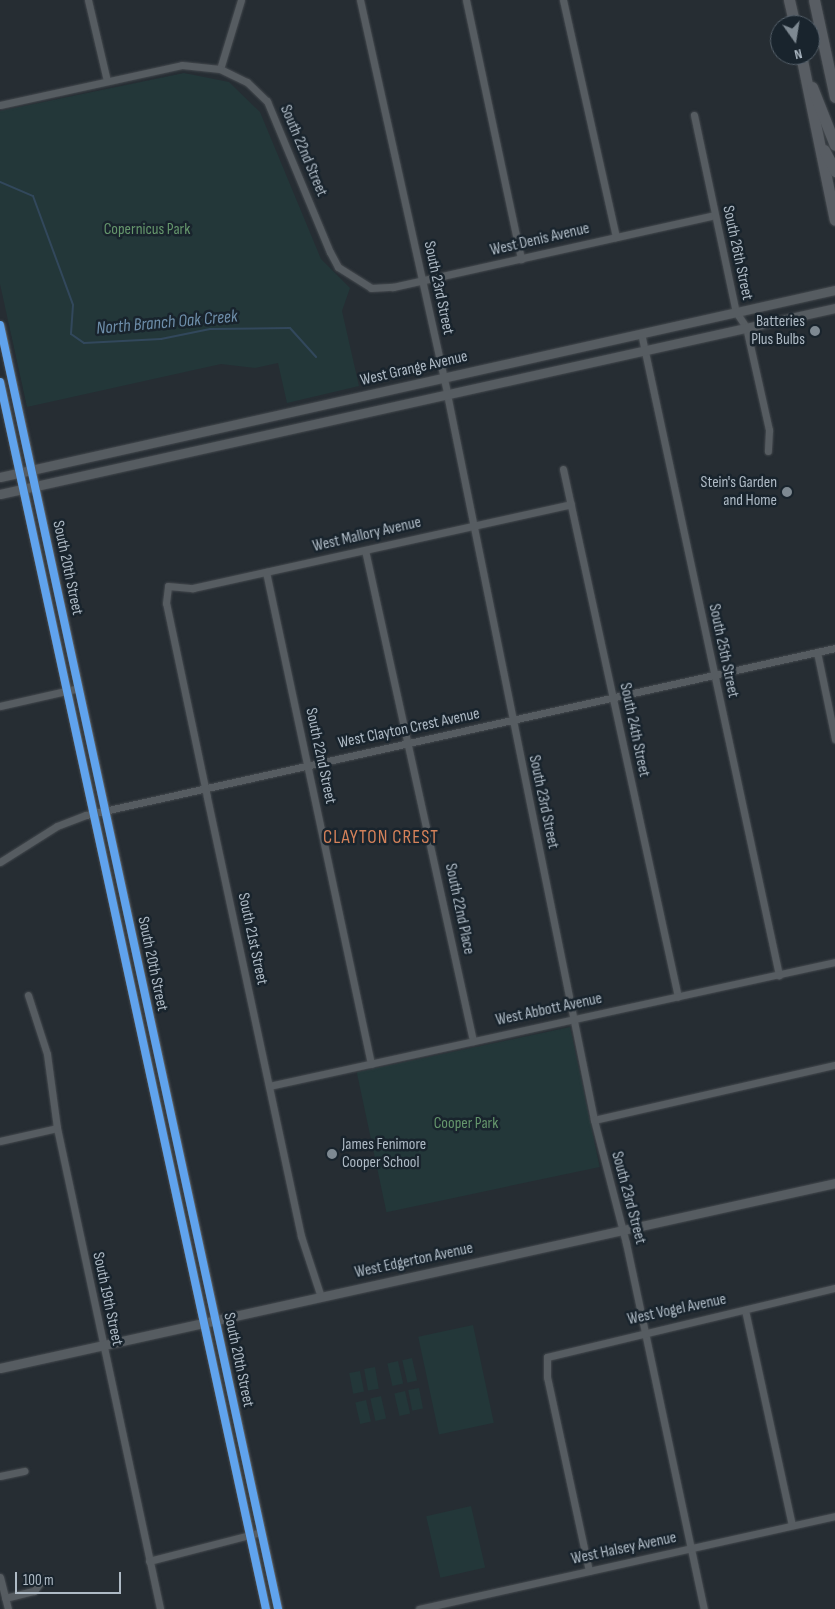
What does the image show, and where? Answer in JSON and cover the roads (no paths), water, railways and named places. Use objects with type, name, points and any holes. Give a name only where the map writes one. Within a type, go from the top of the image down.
[{"type":"main road","points":[[789,0],[792,15]]},
{"type":"main road","points":[[808,0],[814,15]]},
{"type":"main road","points":[[814,0],[817,15]]},
{"type":"main road","points":[[820,30],[835,97]]},
{"type":"main road","points":[[803,65],[835,220]]},
{"type":"main road","points":[[806,77],[835,145]]},
{"type":"main road","points":[[819,142],[835,171]]},
{"type":"street","points":[[88,0],[106,81]]},
{"type":"street","points":[[0,105],[182,65],[220,68],[241,0]]},
{"type":"street","name":"South 23rd Street","points":[[360,0],[447,394],[511,721],[594,1120],[645,1331],[704,1609]]},
{"type":"street","points":[[466,0],[521,258]]},
{"type":"street","points":[[563,0],[616,237]]},
{"type":"street","name":"South 22nd Street","points":[[220,68],[247,82],[267,101],[338,267],[371,288]]},
{"type":"street","name":"South 26th Street","points":[[694,115],[736,312],[746,327],[771,439],[768,451]]},
{"type":"street","name":"West Denis Avenue","points":[[371,288],[423,281],[714,215]]},
{"type":"street","name":"West Grange Avenue","points":[[0,476],[443,379],[835,290]]},
{"type":"street","points":[[803,297],[806,314]]},
{"type":"street","name":"West Grange Avenue","points":[[0,494],[835,308]]},
{"type":"street","name":"South 20th Street","points":[[0,325],[278,1609]]},
{"type":"street","name":"South 25th Street","points":[[641,334],[779,975]]},
{"type":"street","points":[[491,368],[494,384]]},
{"type":"street","name":"South 20th Street","points":[[0,382],[266,1609]]},
{"type":"street","points":[[400,388],[403,404]]},
{"type":"street","points":[[235,424],[238,441]]},
{"type":"street","points":[[76,460],[79,476]]},
{"type":"street","name":"South 24th Street","points":[[563,470],[678,997]]},
{"type":"street","name":"West Mallory Avenue","points":[[168,586],[193,588],[571,504]]},
{"type":"street","name":"South 22nd Place","points":[[365,550],[473,1041]]},
{"type":"street","name":"South 22nd Street","points":[[266,572],[371,1064]]},
{"type":"street","name":"South 21st Street","points":[[168,586],[166,603],[301,1236],[321,1297]]},
{"type":"street","name":"West Clayton Crest Avenue","points":[[0,862],[57,826],[93,813],[835,648]]},
{"type":"street","points":[[817,652],[835,739]]},
{"type":"street","points":[[0,706],[79,688]]},
{"type":"street","name":"West Abbott Avenue","points":[[269,1086],[835,962]]},
{"type":"street","name":"South 19th Street","points":[[28,995],[48,1054],[57,1128],[160,1609]]},
{"type":"street","points":[[594,1120],[835,1065]]},
{"type":"street","points":[[0,1141],[57,1128]]},
{"type":"street","name":"West Edgerton Avenue","points":[[0,1368],[835,1183]]},
{"type":"street","name":"West Vogel Avenue","points":[[589,1571],[545,1365],[553,1352],[745,1310],[835,1288]]},
{"type":"street","points":[[745,1310],[792,1525]]},
{"type":"street","points":[[0,1476],[24,1471]]},
{"type":"street","name":"West Halsey Avenue","points":[[419,1609],[835,1516]]},
{"type":"street","points":[[149,1561],[261,1532]]},
{"type":"street","points":[[0,1577],[8,1609]]},
{"type":"street","points":[[5,1598],[34,1591],[43,1579]]},
{"type":"waterway","name":"North Branch Oak Creek","points":[[0,182],[33,196],[73,305],[71,334],[84,343],[161,339],[210,329],[290,328],[316,357]]},
{"type":"place","name":"Batteries Plus Bulbs","points":[[815,331]]},
{"type":"place","name":"Stein's Garden and Home","points":[[787,492]]},
{"type":"place","name":"James Fenimore Cooper School","points":[[332,1154]]},
{"type":"district","name":"CLAYTON CREST","points":[[381,838]]},
{"type":"park label","name":"Copernicus Park","points":[[147,230]]},
{"type":"park label","name":"Cooper Park","points":[[466,1124]]}]
